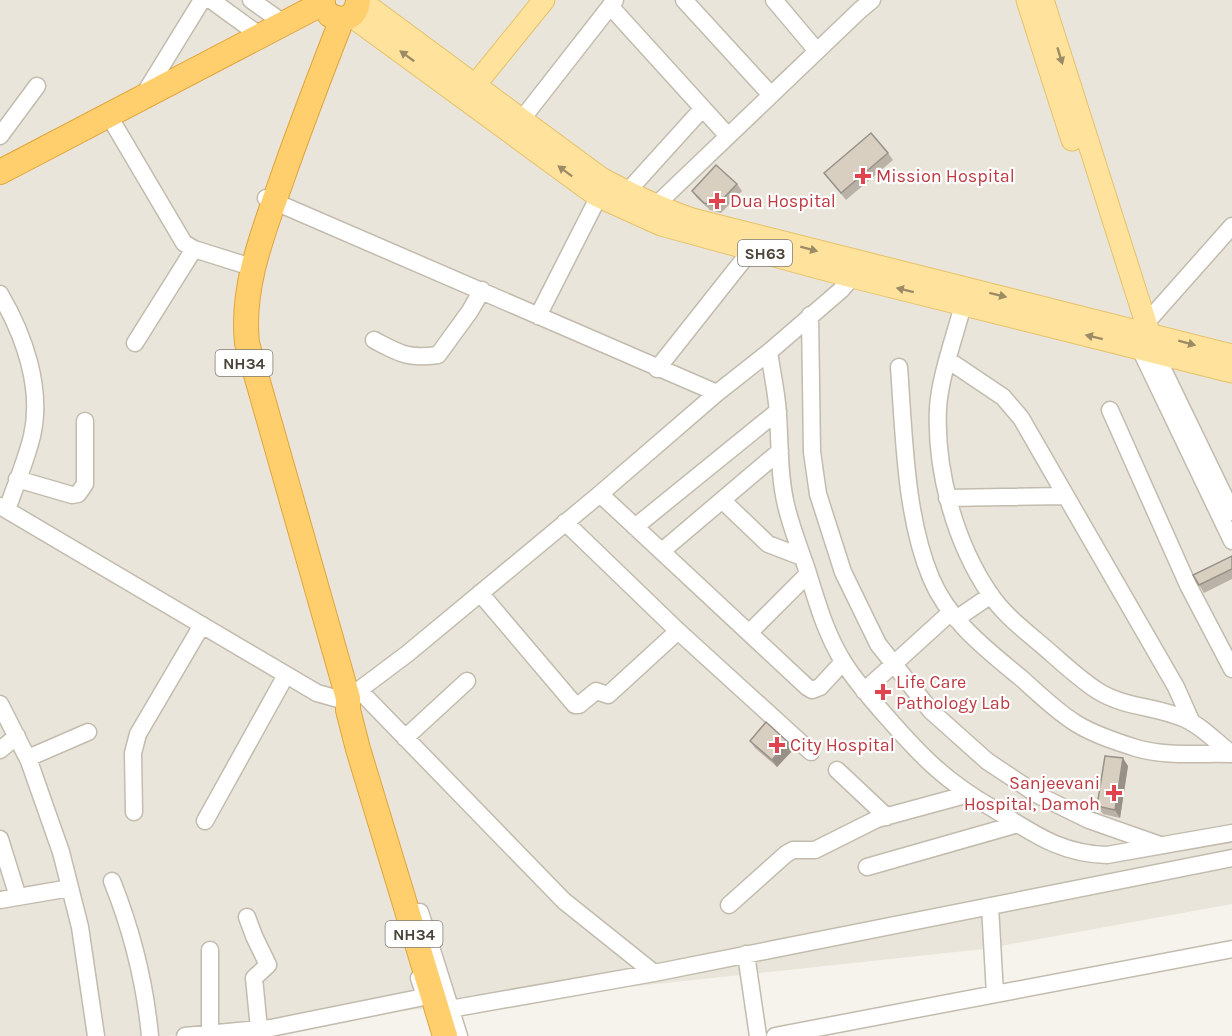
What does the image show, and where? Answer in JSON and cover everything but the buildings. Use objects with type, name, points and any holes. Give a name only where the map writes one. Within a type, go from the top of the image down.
[{"type":"highway","points":[[0,172],[285,24],[341,8]]},
{"type":"highway","name":"NH34","points":[[341,8],[296,107],[270,200],[249,294],[246,318],[247,343],[349,700],[374,803],[446,1036]]},
{"type":"highway","name":"NH34","points":[[270,200],[245,265],[236,313],[236,333],[349,700]]},
{"type":"main road","points":[[470,91],[544,0]]},
{"type":"main road","points":[[1027,0],[1145,337]]},
{"type":"main road","points":[[1043,0],[1145,337]]},
{"type":"main road","name":"SH63","points":[[341,8],[470,91],[602,188],[652,213]]},
{"type":"main road","name":"SH63","points":[[470,91],[522,119],[540,142]]},
{"type":"main road","name":"SH63","points":[[602,188],[627,192],[675,229],[755,242],[854,269],[1145,337],[1230,363]]},
{"type":"street","points":[[141,99],[202,0]]},
{"type":"street","points":[[211,0],[262,37]]},
{"type":"street","points":[[250,0],[285,24]]},
{"type":"street","points":[[684,0],[771,95]]},
{"type":"street","points":[[774,0],[817,51]]},
{"type":"street","points":[[652,213],[728,136],[872,0]]},
{"type":"street","points":[[522,119],[613,3],[728,136]]},
{"type":"street","points":[[0,136],[37,86]]},
{"type":"street","points":[[627,192],[703,108]]},
{"type":"street","points":[[109,116],[184,243],[194,249],[245,265]]},
{"type":"street","points":[[538,316],[602,188]]},
{"type":"street","points":[[270,200],[717,393]]},
{"type":"street","points":[[1232,226],[1145,337],[1227,512],[1232,541]]},
{"type":"street","points":[[657,369],[755,242]]},
{"type":"street","points":[[135,343],[194,249]]},
{"type":"street","points":[[349,700],[600,494],[717,393],[829,301],[854,269]]},
{"type":"street","points":[[374,340],[405,356],[438,355],[470,311],[482,290]]},
{"type":"street","points":[[0,294],[11,313],[23,344],[32,378],[35,409],[32,435],[18,479],[2,508],[317,693],[349,700],[405,738],[570,907],[654,973]]},
{"type":"street","points":[[966,296],[938,407],[944,483],[967,552],[991,595],[1010,618],[1097,691],[1123,703],[1178,716],[1229,748]]},
{"type":"street","points":[[810,315],[812,452],[818,494],[843,572],[878,644],[932,711],[987,761],[1038,795],[1089,820],[1162,846]]},
{"type":"street","points":[[769,352],[778,411],[786,506],[830,638],[843,662],[864,691],[920,754],[936,770],[969,794],[1051,843],[1070,851],[1087,855],[1107,855],[1232,833]]},
{"type":"street","points":[[948,360],[1009,403],[1021,418],[1176,687],[1192,723]]},
{"type":"street","points":[[899,367],[907,474],[912,506],[931,578],[953,616],[980,644],[1047,702],[1077,724],[1117,741],[1160,753],[1229,748]]},
{"type":"street","points":[[1110,410],[1188,585],[1232,669]]},
{"type":"street","points":[[636,527],[778,411]]},
{"type":"street","points":[[18,479],[72,495],[78,494],[85,484],[85,421]]},
{"type":"street","points":[[662,551],[780,451]]},
{"type":"street","points":[[600,494],[812,690],[820,687],[843,662]]},
{"type":"street","points":[[948,498],[1066,496]]},
{"type":"street","points":[[722,500],[768,544],[802,557]]},
{"type":"street","points":[[565,522],[678,631],[812,752]]},
{"type":"street","points":[[749,633],[808,574]]},
{"type":"street","points":[[480,593],[575,705],[579,705],[598,690],[608,695],[678,631]]},
{"type":"street","points":[[864,691],[893,664],[953,616],[991,595]]},
{"type":"street","points":[[134,812],[133,753],[138,734],[202,625]]},
{"type":"street","points":[[205,821],[286,675]]},
{"type":"street","points":[[405,738],[467,681]]},
{"type":"street","points":[[0,704],[28,758],[62,852],[80,927],[96,1036]]},
{"type":"street","points":[[28,758],[88,732]]},
{"type":"street","points":[[0,750],[17,736]]},
{"type":"street","points":[[837,770],[886,817]]},
{"type":"street","points":[[729,905],[792,850],[815,850],[870,822],[969,794]]},
{"type":"street","points":[[374,803],[375,832],[424,993],[422,996],[434,1036]]},
{"type":"street","points":[[374,803],[386,811],[391,822],[459,1036]]},
{"type":"street","points":[[867,867],[1018,824]]},
{"type":"street","points":[[0,838],[18,897]]},
{"type":"street","points":[[450,1009],[654,973],[1232,858]]},
{"type":"street","points":[[112,881],[120,901],[143,983],[150,1036]]},
{"type":"street","points":[[0,900],[70,888]]},
{"type":"street","points":[[990,906],[995,994]]},
{"type":"street","points":[[247,917],[268,965],[254,978],[260,1029]]},
{"type":"street","points":[[775,1036],[1232,949]]},
{"type":"street","points":[[210,950],[210,1034]]},
{"type":"street","points":[[746,954],[758,1036]]},
{"type":"street","points":[[185,1036],[260,1029],[422,996]]},
{"type":"shaded area","points":[[0,0],[1232,0],[1232,904],[984,949],[167,1036],[0,1036]]},
{"type":"place","name":"Mission Hospital","points":[[863,176]]},
{"type":"place","name":"Dua Hospital","points":[[717,201]]},
{"type":"place","name":"Life Care Pathology Lab","points":[[883,692]]},
{"type":"place","name":"City Hospital","points":[[777,745]]},
{"type":"place","name":"Sanjeevani Hospital, Damoh","points":[[1114,793]]}]
